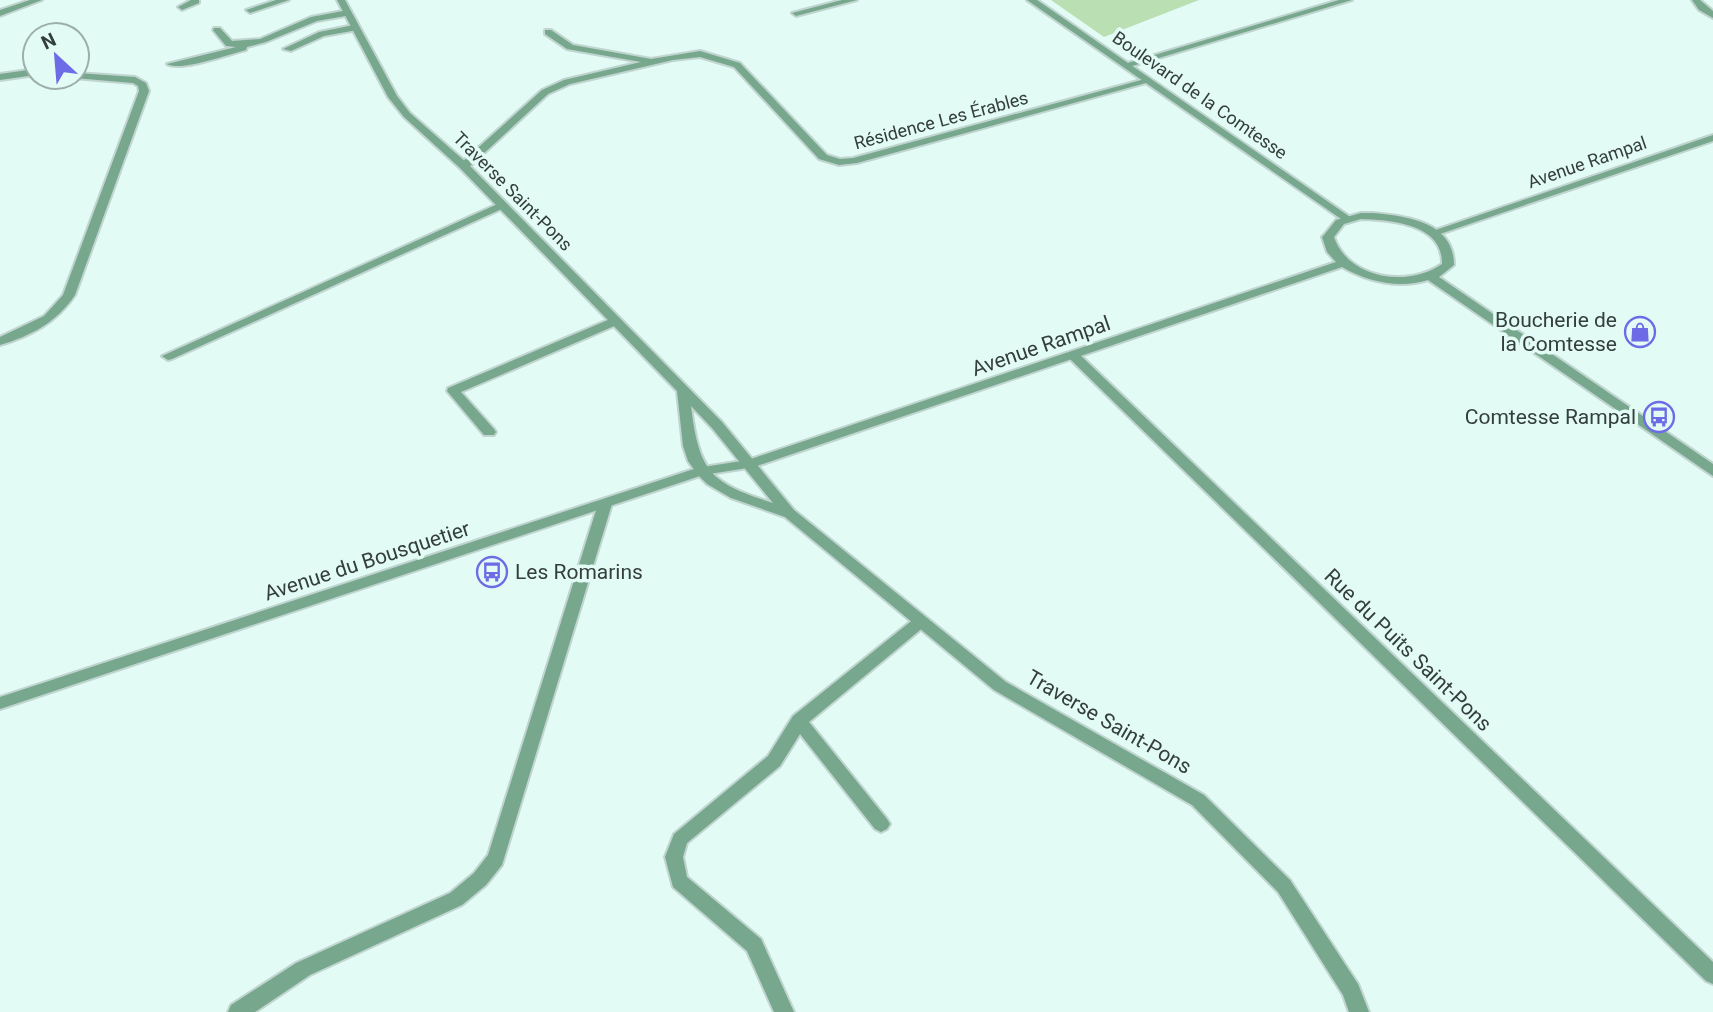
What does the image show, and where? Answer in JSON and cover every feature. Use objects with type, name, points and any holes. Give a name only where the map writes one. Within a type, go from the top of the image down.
[{"type":"street","points":[[0,13],[38,0]]},
{"type":"street","points":[[182,7],[195,3],[195,0]]},
{"type":"street","points":[[250,10],[285,0]]},
{"type":"street","name":"Traverse Saint-Pons","points":[[341,0],[393,97],[407,115],[464,166],[717,425],[789,513],[1000,686],[1198,800],[1284,886],[1351,990],[1359,1012]]},
{"type":"street","points":[[796,13],[853,0]]},
{"type":"street","name":"Boulevard de la Comtesse","points":[[1031,0],[1348,219]]},
{"type":"street","points":[[1126,65],[1348,0]]},
{"type":"street","points":[[1696,0],[1702,9],[1713,15]]},
{"type":"street","points":[[172,64],[248,46],[314,19],[348,13]]},
{"type":"street","points":[[288,49],[322,34],[354,27]]},
{"type":"street","points":[[217,30],[229,44],[248,46]]},
{"type":"street","name":"Résidence Les Érables","points":[[548,32],[570,47],[655,61]]},
{"type":"street","name":"Résidence Les Érables","points":[[464,166],[545,92],[567,82],[655,61],[699,54],[737,65],[823,157],[839,162],[853,161],[1148,81]]},
{"type":"street","points":[[0,77],[21,74]]},
{"type":"street","points":[[0,341],[45,323],[61,310],[69,295],[144,91],[143,85],[135,80],[91,77]]},
{"type":"street","name":"Avenue Rampal","points":[[1433,233],[1713,138]]},
{"type":"street","points":[[167,356],[502,205]]},
{"type":"street","points":[[1376,215],[1421,226],[1433,233],[1442,240],[1450,257],[1448,265],[1432,277],[1411,281],[1363,273],[1344,263],[1331,250],[1328,237],[1334,226],[1348,219],[1376,215]]},
{"type":"street","name":"Avenue Rampal","points":[[749,464],[1344,263]]},
{"type":"street","points":[[1432,277],[1713,471]]},
{"type":"street","points":[[489,432],[453,391],[615,321]]},
{"type":"street","name":"Rue du Puits Saint-Pons","points":[[1074,356],[1713,975]]},
{"type":"street","points":[[683,391],[694,458],[702,471]]},
{"type":"street","name":"Avenue du Bousquetier","points":[[0,704],[702,471],[749,464]]},
{"type":"street","name":"Traverse Saint-Pons","points":[[702,471],[730,492],[789,513]]},
{"type":"street","points":[[238,1012],[303,969],[456,899],[480,879],[496,859],[605,504]]},
{"type":"street","points":[[784,1012],[754,945],[679,881],[674,857],[680,839],[774,761],[799,721],[919,622]]},
{"type":"street","points":[[799,721],[881,824]]},
{"type":"green space","points":[[1051,0],[1199,0],[1104,37]]},
{"type":"place","name":"Boucherie de la Comtesse","points":[[1640,332]]},
{"type":"place","name":"Comtesse Rampal","points":[[1659,417]]},
{"type":"place","name":"Les Romarins","points":[[492,572]]}]
